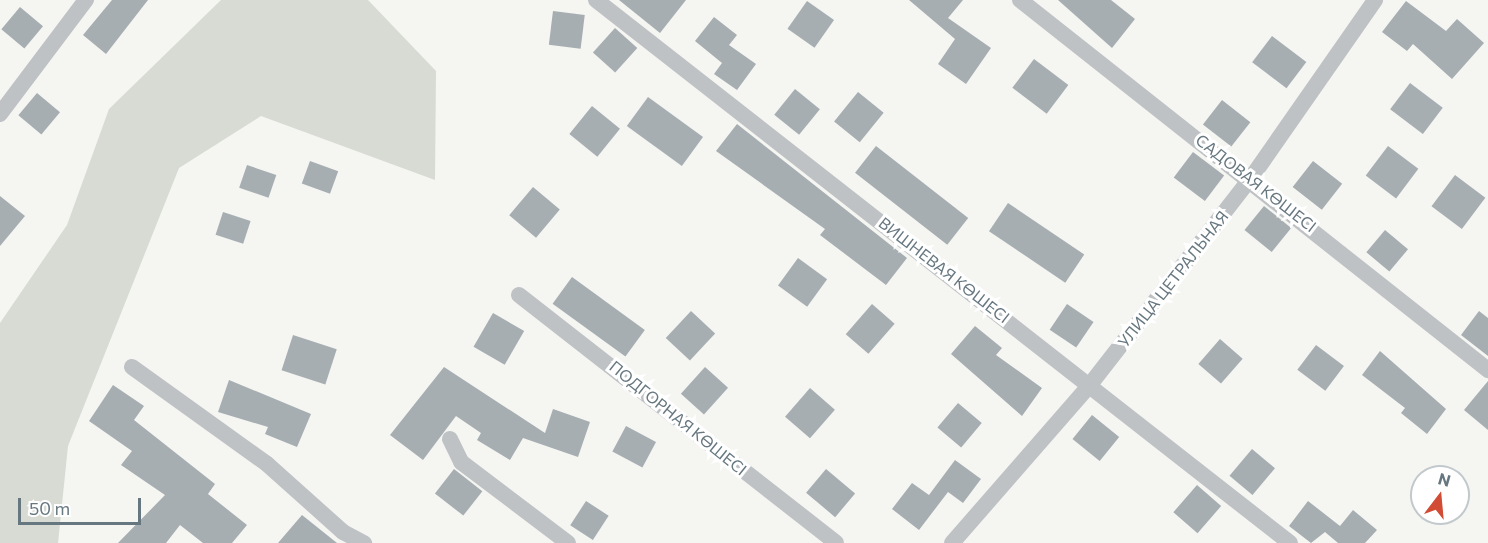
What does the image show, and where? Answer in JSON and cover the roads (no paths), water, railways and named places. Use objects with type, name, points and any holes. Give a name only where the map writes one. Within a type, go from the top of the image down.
[{"type":"street","points":[[0,114],[87,0]]},
{"type":"street","name":"ВИШНЕВАЯ КӨШЕСІ","points":[[596,0],[1290,543]]},
{"type":"street","name":"САДОВАЯ КӨШЕСІ","points":[[1020,0],[1251,178],[1488,370]]},
{"type":"street","name":"УЛИЦА ЦЕТРАЛЬНАЯ","points":[[952,543],[1089,386],[1251,178],[1375,0]]},
{"type":"street","name":"ПОДГОРНАЯ КӨШЕСІ","points":[[519,295],[836,543]]},
{"type":"street","points":[[132,367],[267,464],[344,532],[364,543]]},
{"type":"street","points":[[450,439],[461,462],[568,543]]}]
